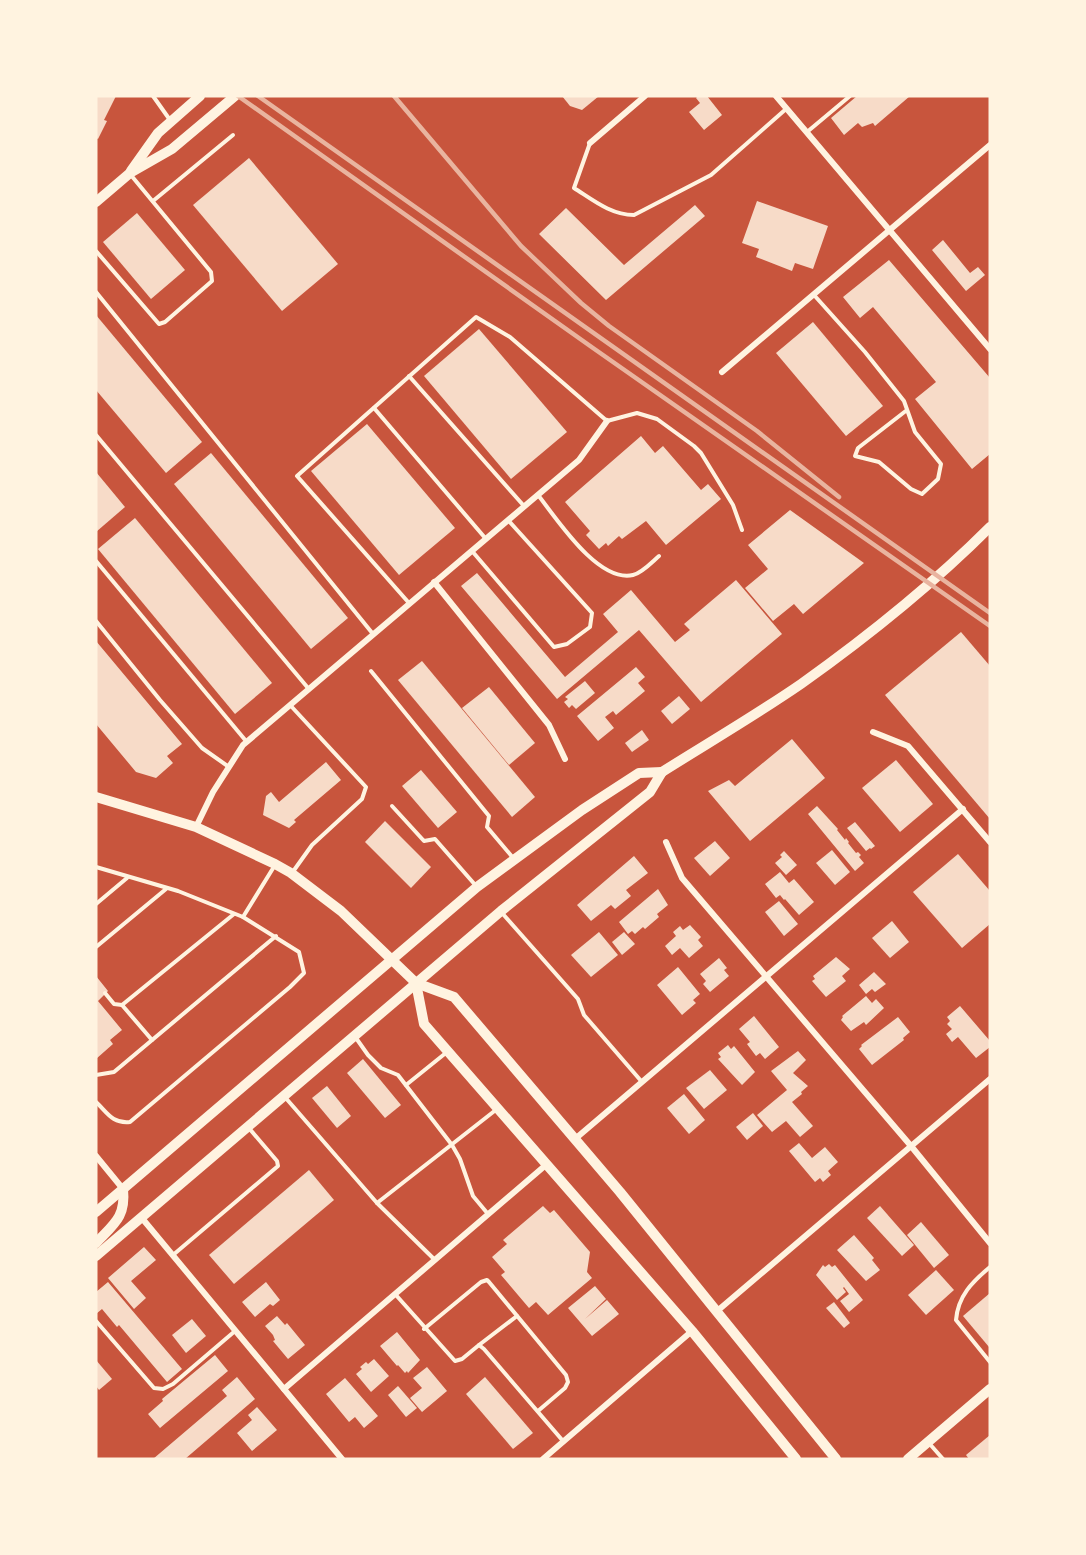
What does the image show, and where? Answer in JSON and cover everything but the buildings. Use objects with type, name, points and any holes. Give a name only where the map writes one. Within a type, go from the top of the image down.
[{"type":"main road","points":[[130,173],[158,133],[200,96]]},
{"type":"main road","points":[[96,202],[130,173],[172,149],[235,96]]},
{"type":"main road","points":[[96,1256],[501,911],[650,792],[662,772],[800,684],[872,631],[962,555],[990,527]]},
{"type":"main road","points":[[96,1212],[477,887],[582,810],[639,773],[662,772]]},
{"type":"main road","points":[[96,797],[196,827],[275,864],[291,873],[340,911],[416,983],[454,997],[575,1139],[836,1459]]},
{"type":"main road","points":[[416,983],[424,1024],[692,1331],[795,1459]]},
{"type":"main road","points":[[96,1243],[117,1222],[124,1204],[123,1189]]},
{"type":"main road","points":[[908,1459],[990,1389]]},
{"type":"street","points":[[590,143],[645,96]]},
{"type":"street","points":[[776,96],[990,349]]},
{"type":"street","points":[[722,372],[990,145]]},
{"type":"street","points":[[196,827],[213,792],[247,742],[579,460],[607,421]]},
{"type":"street","points":[[434,582],[549,725],[565,759]]},
{"type":"street","points":[[873,732],[908,746],[990,842]]},
{"type":"street","points":[[575,1139],[963,809]]},
{"type":"street","points":[[666,842],[682,878],[911,1146],[990,1243]]},
{"type":"street","points":[[716,1312],[990,1079]]},
{"type":"street","points":[[96,1156],[123,1189]]},
{"type":"street","points":[[284,1389],[547,1164]]},
{"type":"street","points":[[141,1217],[342,1459]]},
{"type":"street","points":[[543,1459],[692,1331]]},
{"type":"lane","points":[[153,96],[171,121]]},
{"type":"lane","points":[[806,132],[850,96]]},
{"type":"lane","points":[[590,143],[574,188],[607,209],[625,215],[634,215],[711,175],[786,109]]},
{"type":"lane","points":[[153,201],[233,135]]},
{"type":"lane","points":[[96,251],[159,324],[165,322],[212,281],[211,272],[130,173]]},
{"type":"lane","points":[[96,292],[373,634]]},
{"type":"lane","points":[[814,294],[904,401],[915,432],[941,464],[938,479],[922,494],[910,489],[879,462],[855,456],[858,448],[907,410]]},
{"type":"lane","points":[[409,603],[297,476],[476,316],[510,338],[607,421],[637,413],[657,419],[694,446],[701,453],[733,505],[742,530]]},
{"type":"lane","points":[[409,376],[524,506]]},
{"type":"lane","points":[[374,408],[486,539]]},
{"type":"lane","points":[[96,435],[308,688]]},
{"type":"lane","points":[[538,495],[586,554],[605,570],[627,576],[636,575],[659,556]]},
{"type":"lane","points":[[472,551],[554,647],[567,644],[590,627],[592,613],[508,520]]},
{"type":"lane","points":[[96,561],[247,742]]},
{"type":"lane","points":[[96,621],[159,700],[202,748],[229,767]]},
{"type":"lane","points":[[370,671],[489,816],[487,827],[514,860]]},
{"type":"lane","points":[[290,704],[366,787],[362,799],[312,845],[291,873]]},
{"type":"lane","points":[[392,806],[424,842],[435,839],[477,887]]},
{"type":"lane","points":[[243,917],[275,864]]},
{"type":"lane","points":[[96,867],[167,888],[243,917],[299,952],[304,973],[130,1122],[120,1124],[96,1102]]},
{"type":"lane","points":[[96,904],[127,878]]},
{"type":"lane","points":[[96,948],[167,888]]},
{"type":"lane","points":[[501,911],[578,999],[584,1015],[643,1082]]},
{"type":"lane","points":[[122,1005],[235,914]]},
{"type":"lane","points":[[96,1075],[114,1072],[276,936]]},
{"type":"lane","points":[[105,993],[114,1004],[122,1005],[152,1040]]},
{"type":"lane","points":[[354,1035],[368,1055],[381,1068],[398,1075],[452,1145],[460,1159],[473,1196],[488,1214]]},
{"type":"lane","points":[[406,1086],[448,1052]]},
{"type":"lane","points":[[284,1096],[377,1203],[435,1260]]},
{"type":"lane","points":[[377,1203],[498,1108]]},
{"type":"lane","points":[[173,1256],[278,1166],[277,1161],[248,1126]]},
{"type":"lane","points":[[990,1267],[969,1285],[957,1309],[956,1320],[990,1362]]},
{"type":"lane","points":[[424,1329],[487,1280],[566,1376],[568,1382],[565,1388],[538,1411]]},
{"type":"lane","points":[[394,1294],[455,1361],[462,1359],[517,1316]]},
{"type":"lane","points":[[96,1321],[154,1388],[163,1389],[173,1384],[235,1331]]},
{"type":"lane","points":[[479,1346],[490,1354],[563,1442]]},
{"type":"lane","points":[[928,1442],[943,1459]]},
{"type":"railway","points":[[238,96],[990,626]]},
{"type":"railway","points":[[258,96],[990,613]]},
{"type":"railway","points":[[394,96],[521,246],[581,303],[609,326],[757,431],[839,497]]}]
